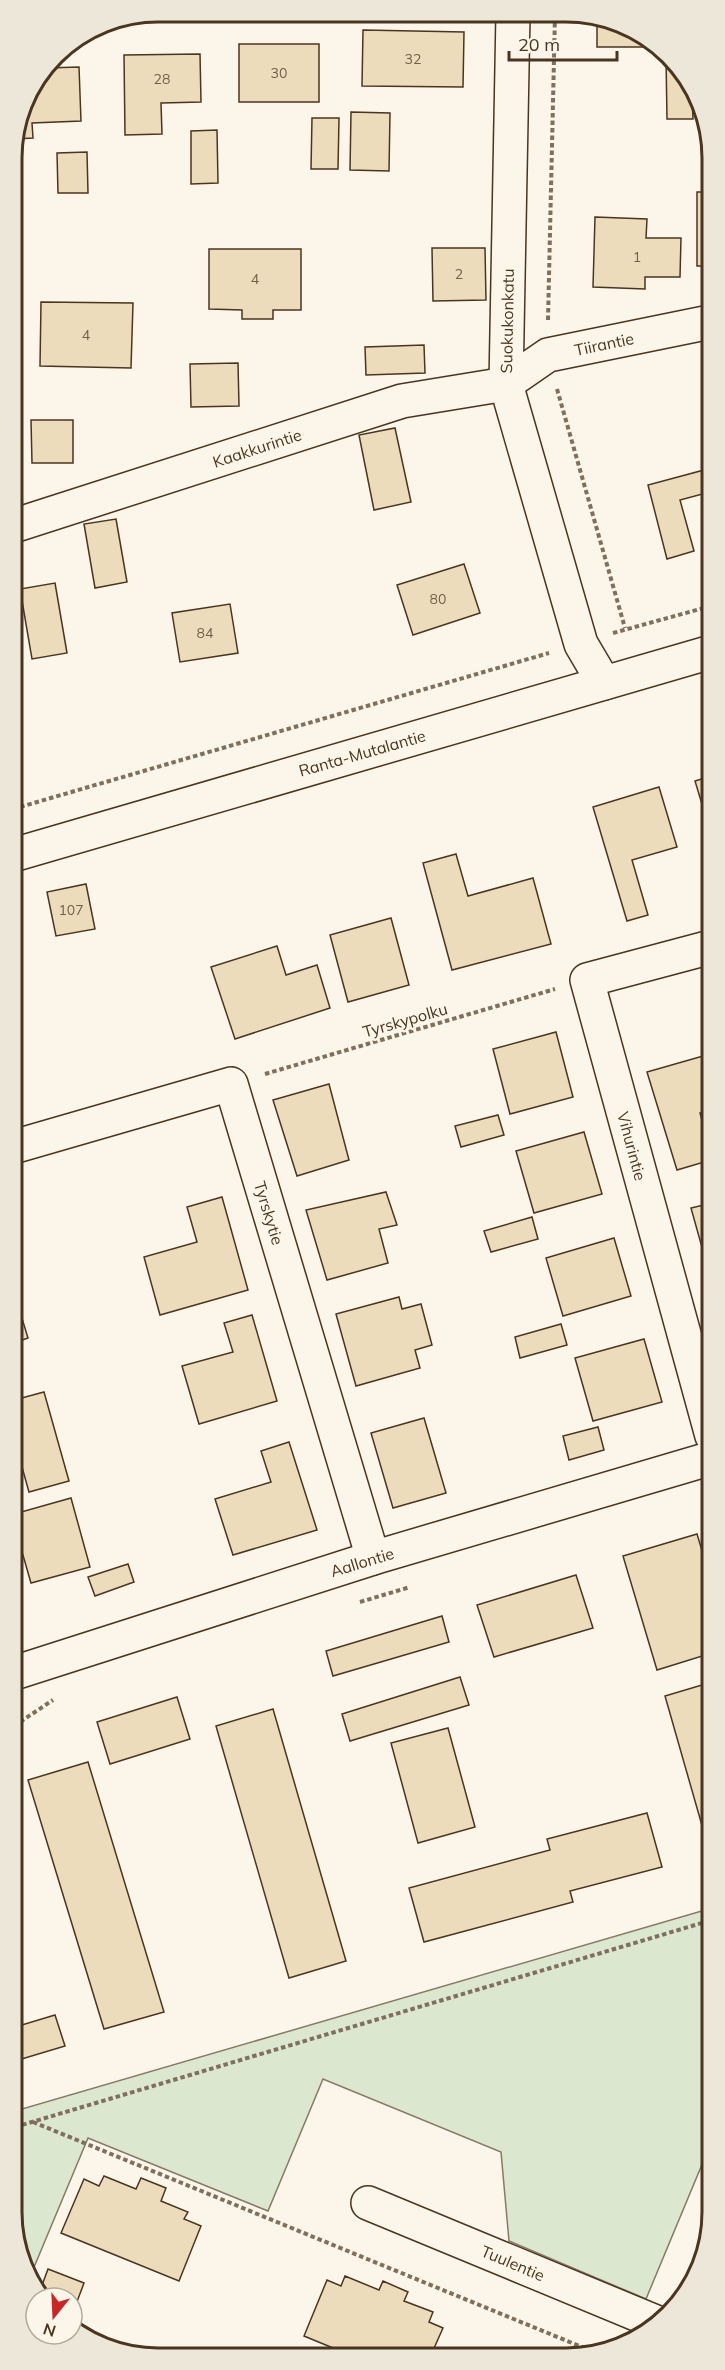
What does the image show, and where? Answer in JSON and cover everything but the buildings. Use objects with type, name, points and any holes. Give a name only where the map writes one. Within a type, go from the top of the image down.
[{"type":"street","name":"Suokukonkatu","points":[[513,22],[506,384],[582,644],[604,683]]},
{"type":"street","name":"Tiirantie","points":[[506,384],[548,356],[702,324]]},
{"type":"street","name":"Kaakkurintie","points":[[23,523],[402,401],[506,384]]},
{"type":"street","name":"Ranta-Mutalantie","points":[[23,852],[702,655]]},
{"type":"street","points":[[587,980],[702,949]]},
{"type":"street","name":"Vihurintie","points":[[587,980],[702,1400]]},
{"type":"street","points":[[23,1144],[231,1084]]},
{"type":"street","name":"Tyrskytie","points":[[231,1084],[373,1558]]},
{"type":"street","name":"Aallontie","points":[[22,1665],[702,1461]]},
{"type":"street","name":"Tuulentie","points":[[368,2203],[649,2319]]},
{"type":"path","points":[[23,805],[582,644],[625,628],[702,608]]},
{"type":"path","name":"Tyrskypolku","points":[[231,1084],[587,980]]},
{"type":"path","points":[[356,1603],[412,1586]]},
{"type":"path","points":[[22,1721],[63,1694]]},
{"type":"path","points":[[22,2125],[702,1923]]},
{"type":"path","points":[[32,2122],[580,2346]]},
{"type":"green space","points":[[702,1911],[702,2164],[646,2299],[509,2241],[501,2152],[323,2079],[268,2211],[88,2138],[35,2266],[25,2238],[22,2212],[22,2109]]}]
